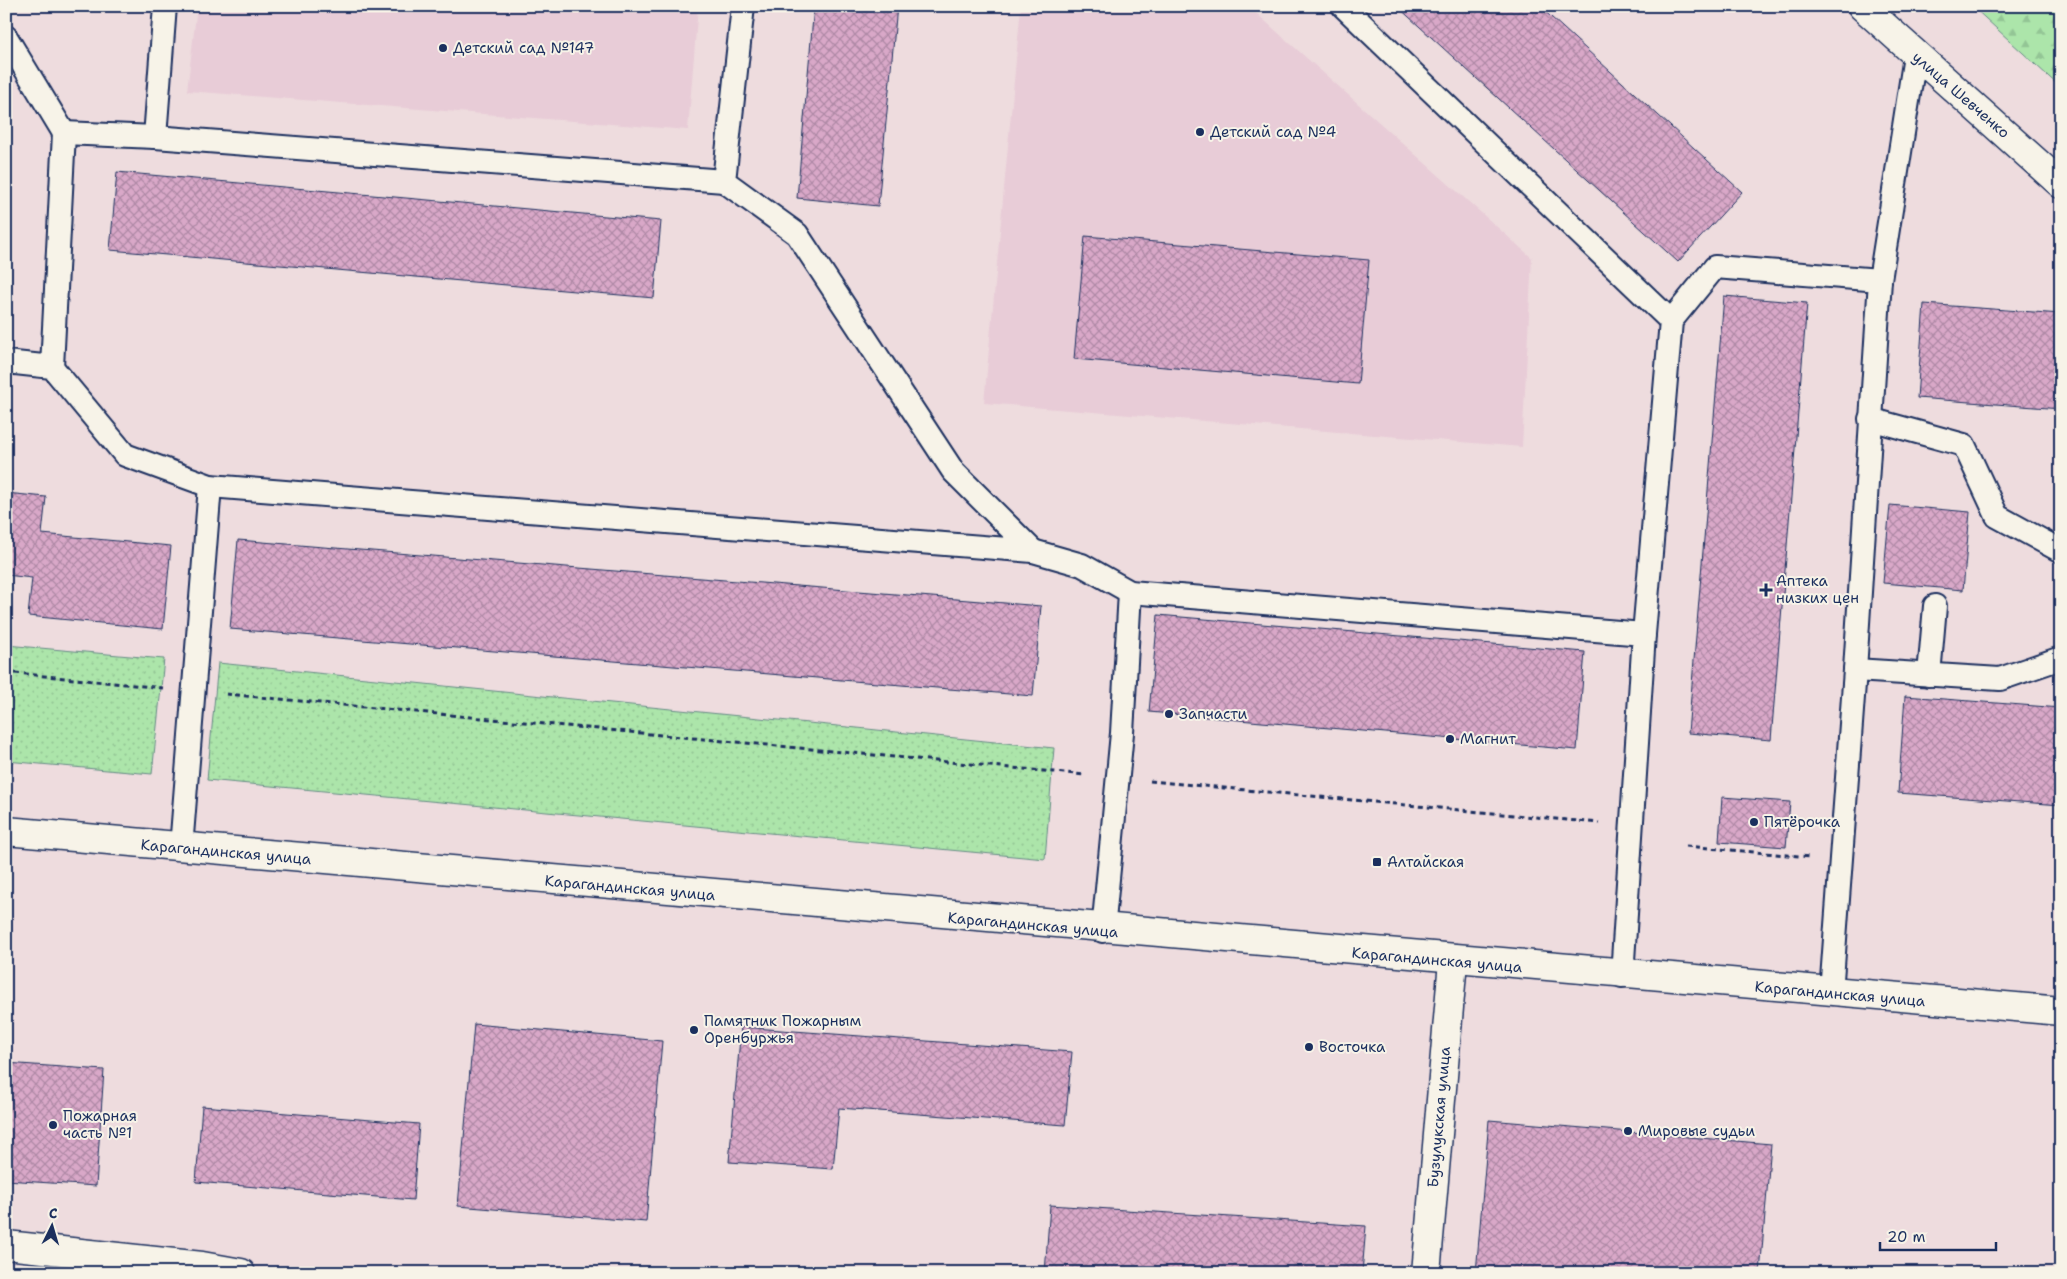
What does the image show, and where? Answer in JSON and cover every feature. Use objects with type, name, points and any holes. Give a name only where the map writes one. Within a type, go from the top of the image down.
[{"type":"main road","name":"улица Шевченко","points":[[1862,6],[1915,56],[2000,128],[2061,184]]},
{"type":"main road","name":"Карагандинская улица","points":[[6,831],[1103,931],[1622,976],[2061,1011]]},
{"type":"main road","name":"Бузулукская улица","points":[[1426,1273],[1453,961]]},
{"type":"main road","points":[[6,1245],[202,1266],[241,1273]]},
{"type":"lane","points":[[155,137],[165,6]]},
{"type":"lane","points":[[724,181],[743,6]]},
{"type":"lane","points":[[1344,6],[1671,321]]},
{"type":"lane","points":[[6,37],[64,133],[52,366],[125,455],[210,486],[1032,550],[1082,565],[1130,592],[1644,634]]},
{"type":"lane","points":[[1831,993],[1856,670],[1880,280],[1915,56]]},
{"type":"lane","points":[[64,133],[155,137],[724,181],[798,234],[953,471],[1032,550]]},
{"type":"lane","points":[[1622,976],[1644,634],[1671,321],[1715,267],[1880,280]]},
{"type":"lane","points":[[6,362],[52,366]]},
{"type":"lane","points":[[1870,419],[1964,445],[1997,516],[2061,551]]},
{"type":"lane","points":[[181,848],[210,486]]},
{"type":"lane","points":[[1103,931],[1122,733],[1130,592]]},
{"type":"lane","points":[[1929,675],[1934,606]]},
{"type":"lane","points":[[1856,670],[2000,679],[2061,658]]},
{"type":"path","points":[[6,672],[166,688]]},
{"type":"path","points":[[221,693],[1089,776]]},
{"type":"path","points":[[1144,781],[1604,824]]},
{"type":"path","points":[[1686,846],[1812,857]]},
{"type":"shaded area","name":"Детский сад №147","points":[[197,6],[698,6],[688,130],[187,91]]},
{"type":"shaded area","name":"Детский сад №4","points":[[1021,6],[1248,6],[1532,258],[1522,447],[984,403]]},
{"type":"green space","points":[[1972,6],[2061,6],[2061,88]]},
{"type":"green space","points":[[6,645],[164,659],[152,774],[6,761]]},
{"type":"green space","points":[[218,663],[1054,748],[1045,859],[207,780]]},
{"type":"building","points":[[814,6],[897,6],[878,206],[797,198]]},
{"type":"building","points":[[1397,6],[1539,6],[1742,192],[1678,262]]},
{"type":"building","points":[[117,172],[661,221],[654,298],[110,250]]},
{"type":"building","points":[[1085,236],[1369,260],[1358,384],[1074,359]]},
{"type":"building","points":[[1724,296],[1807,303],[1771,740],[1688,733]]},
{"type":"building","points":[[1924,304],[2061,314],[2061,409],[1917,398]]},
{"type":"building","points":[[6,493],[46,497],[42,534],[171,546],[163,629],[28,616],[32,578],[6,575]]},
{"type":"building","points":[[1890,505],[1970,512],[1963,590],[1883,583]]},
{"type":"building","points":[[238,540],[1041,606],[1033,696],[230,629]]},
{"type":"building","points":[[1158,615],[1585,652],[1577,750],[1149,712]]},
{"type":"building","points":[[1905,696],[2061,708],[2061,805],[1898,793]]},
{"type":"building","name":"Пятёрочка","points":[[1722,797],[1790,802],[1786,847],[1719,842]]},
{"type":"building","points":[[474,1024],[662,1041],[646,1222],[458,1206]]},
{"type":"building","points":[[741,1027],[1072,1052],[1065,1125],[839,1108],[833,1169],[729,1162]]},
{"type":"building","name":"Пожарная часть №1","points":[[6,1063],[104,1070],[96,1186],[6,1180]]},
{"type":"building","points":[[202,1106],[419,1124],[413,1200],[196,1182]]},
{"type":"building","points":[[1489,1120],[1771,1144],[1760,1273],[1476,1273]]},
{"type":"building","points":[[1050,1205],[1366,1226],[1362,1273],[1045,1273]]},
{"type":"place","name":"Детский сад №147","points":[[443,48]]},
{"type":"place","name":"Детский сад №4","points":[[1200,132]]},
{"type":"place","name":"Аптека низких цен","points":[[1766,590]]},
{"type":"place","name":"Запчасти","points":[[1169,714]]},
{"type":"place","name":"Магнит","points":[[1450,739]]},
{"type":"place","name":"Пятёрочка","points":[[1754,822]]},
{"type":"place","name":"Алтайская","points":[[1377,862]]},
{"type":"place","name":"Памятник Пожарным Оренбуржья","points":[[694,1030]]},
{"type":"place","name":"Восточка","points":[[1309,1047]]},
{"type":"place","name":"Пожарная часть №1","points":[[53,1125]]},
{"type":"place","name":"Мировые судьи","points":[[1628,1131]]}]
